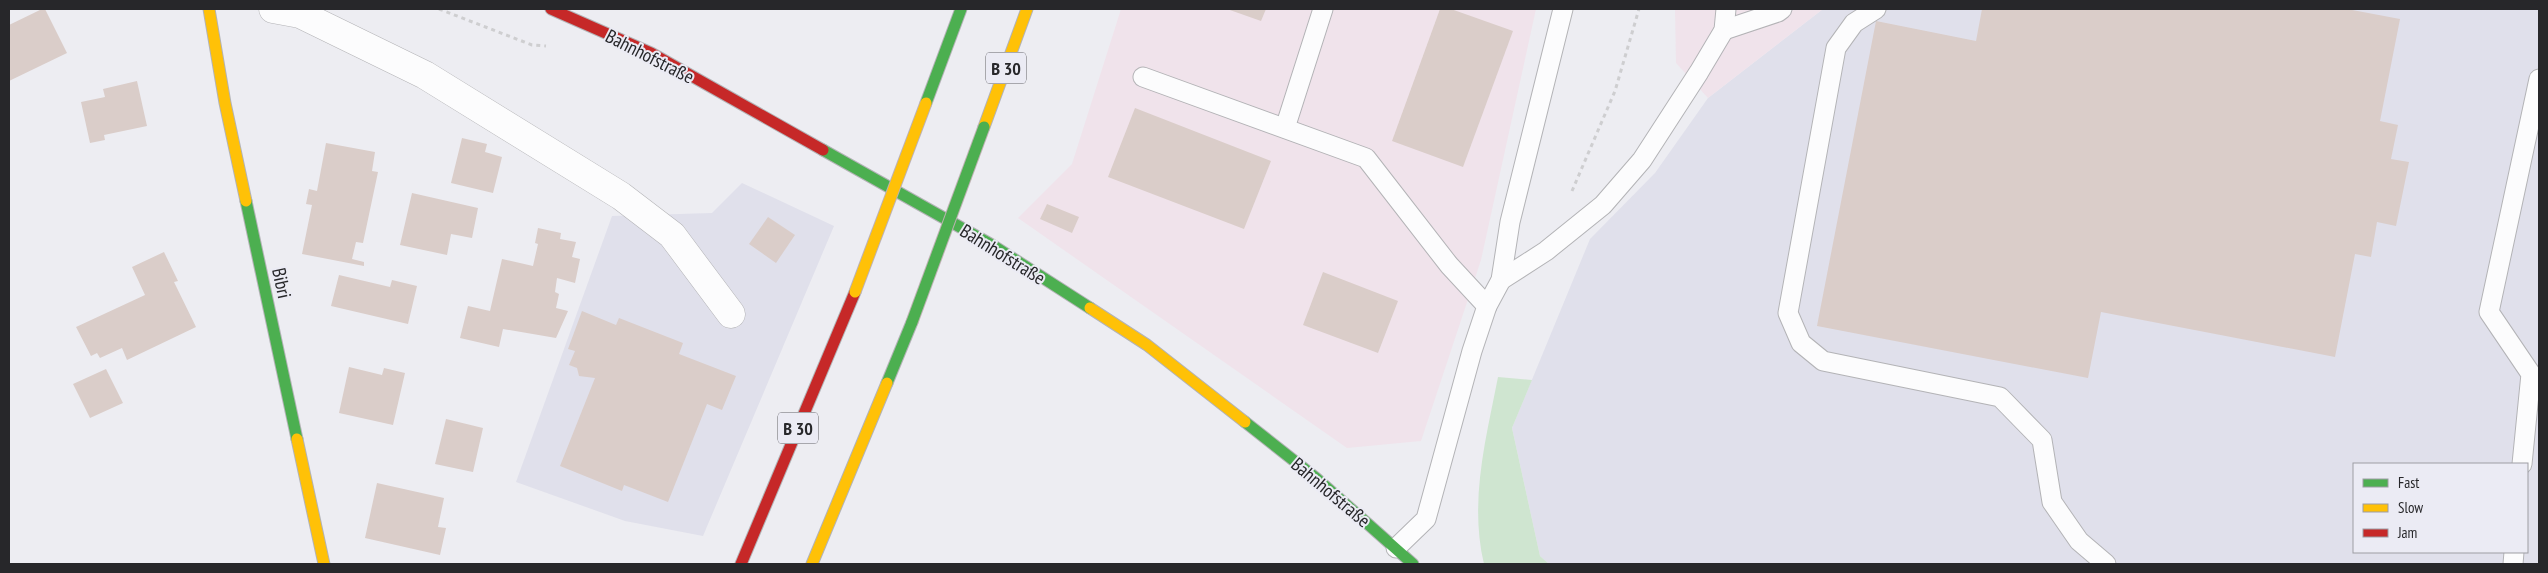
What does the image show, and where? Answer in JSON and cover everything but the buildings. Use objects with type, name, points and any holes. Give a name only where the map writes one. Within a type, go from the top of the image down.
[{"type":"main road","name":"Bahnhofstraße","points":[[551,9],[651,53],[992,245],[1147,345],[1309,472],[1413,564]]},
{"type":"main road","name":"B 30","points":[[741,564],[855,292],[960,9]]},
{"type":"main road","name":"B 30","points":[[812,564],[912,322],[1027,9]]},
{"type":"main road","name":"Bibri","points":[[213,10],[225,103],[324,564]]},
{"type":"street","points":[[273,9],[300,14],[425,75],[622,196],[672,235],[731,314]]},
{"type":"lane","points":[[1285,128],[1323,9]]},
{"type":"lane","points":[[1396,548],[1426,519],[1472,351],[1487,306],[1501,280],[1510,222],[1563,9]]},
{"type":"lane","points":[[1501,280],[1546,252],[1603,205],[1642,160],[1724,30],[1726,9]]},
{"type":"lane","points":[[1724,30],[1782,9]]},
{"type":"lane","points":[[1876,9],[1854,23],[1836,48],[1788,313],[1801,344],[1823,361],[2000,398],[2042,440],[2052,502],[2080,540],[2106,564]]},
{"type":"lane","points":[[1143,76],[1366,158],[1449,265],[1487,306]]},
{"type":"lane","points":[[2522,463],[2531,374],[2489,312],[2539,79]]},
{"type":"path","points":[[1569,198],[1616,91],[1639,9]]},
{"type":"shaded area","points":[[1121,9],[1536,9],[1481,260],[1421,441],[1347,448],[1018,218],[1072,164]]},
{"type":"shaded area","points":[[1675,9],[1823,9],[1708,98],[1676,63]]},
{"type":"shaded area","points":[[1823,9],[2539,9],[2539,564],[1549,564],[1540,556],[1512,428],[1590,239],[1655,173],[1708,98]]},
{"type":"shaded area","points":[[742,183],[834,226],[703,536],[625,521],[516,482],[612,216],[712,213]]},
{"type":"green space","points":[[1498,377],[1532,380],[1512,428],[1540,556],[1549,564],[1484,564],[1478,517],[1479,493],[1484,447]]},
{"type":"traffic: fast","points":[[926,103],[961,9]]},
{"type":"traffic: fast","points":[[912,322],[984,127]]},
{"type":"traffic: fast","points":[[823,150],[992,245],[1090,308]]},
{"type":"traffic: fast","points":[[246,201],[297,439]]},
{"type":"traffic: fast","points":[[887,383],[912,322]]},
{"type":"traffic: fast","points":[[1245,422],[1316,478],[1413,564]]},
{"type":"traffic: slow","points":[[209,9],[225,103],[246,201]]},
{"type":"traffic: slow","points":[[984,127],[1027,9]]},
{"type":"traffic: slow","points":[[855,292],[926,103]]},
{"type":"traffic: slow","points":[[1090,308],[1147,345],[1245,422]]},
{"type":"traffic: slow","points":[[812,564],[887,383]]},
{"type":"traffic: slow","points":[[297,439],[324,564]]},
{"type":"traffic: jam","points":[[551,9],[651,53],[823,150]]},
{"type":"traffic: jam","points":[[741,564],[855,292]]}]
